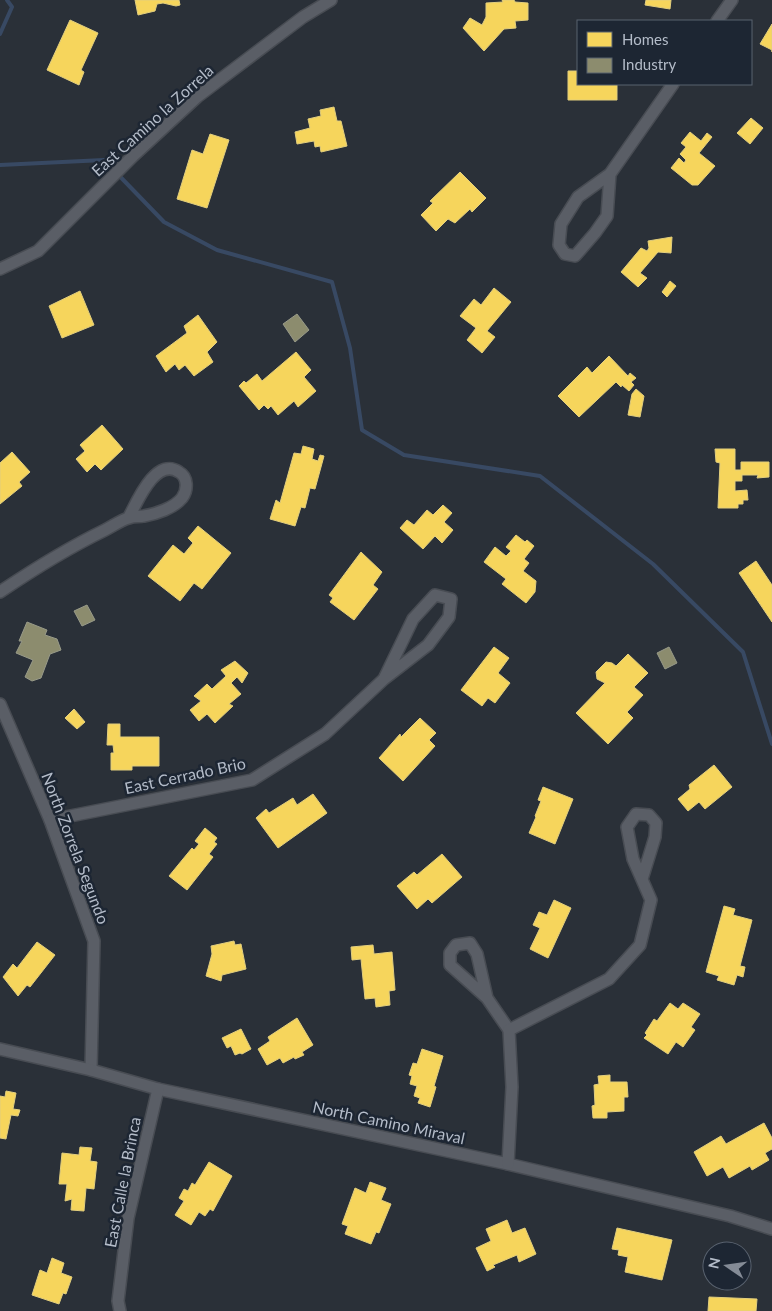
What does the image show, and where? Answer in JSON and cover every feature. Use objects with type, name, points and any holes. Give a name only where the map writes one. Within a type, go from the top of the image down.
[{"type":"street","name":"East Camino la Zorrela","points":[[0,269],[38,251],[133,156],[197,97],[303,17],[330,0]]},
{"type":"street","points":[[718,20],[732,0]]},
{"type":"street","points":[[610,174],[607,216],[575,256],[565,254],[559,245],[561,224],[578,197],[610,174],[672,85]]},
{"type":"street","points":[[0,592],[51,558],[129,517],[145,516],[176,504],[186,491],[187,483],[185,477],[172,468],[158,472],[151,480],[129,517]]},
{"type":"street","name":"East Cerrado Brio","points":[[50,820],[252,780],[325,734],[384,679],[428,645],[449,617],[451,599],[435,595],[414,619],[384,679]]},
{"type":"street","name":"North Zorrela Segundo","points":[[0,704],[50,820],[94,941],[90,1070]]},
{"type":"street","points":[[509,1030],[609,979],[640,945],[651,900],[633,859],[627,826],[636,814],[649,815],[656,823],[642,879]]},
{"type":"street","points":[[487,998],[478,954],[470,943],[456,945],[450,953],[450,965],[487,998],[509,1030],[512,1087],[508,1164]]},
{"type":"street","name":"North Camino Miraval","points":[[0,1049],[90,1070],[158,1090],[508,1164],[720,1213],[772,1228]]},
{"type":"street","name":"East Calle la Brinca","points":[[120,1311],[118,1301],[128,1218],[158,1090]]},
{"type":"building: Homes","points":[[135,0],[179,0],[180,5],[157,4],[155,11],[138,15]]},
{"type":"building: Homes","points":[[502,0],[528,3],[528,20],[515,21],[516,28],[504,29],[484,51],[463,28],[470,18],[482,25],[486,17],[486,3],[503,2]]},
{"type":"building: Homes","points":[[646,0],[671,0],[670,9],[645,5]]},
{"type":"building: Homes","points":[[70,20],[98,33],[81,70],[84,72],[79,85],[47,70]]},
{"type":"building: Homes","points":[[772,24],[772,50],[760,44]]},
{"type":"building: Homes","points":[[568,71],[577,71],[577,85],[617,85],[617,100],[568,100]]},
{"type":"building: Homes","points":[[334,107],[337,121],[341,121],[347,146],[321,152],[320,146],[315,147],[314,141],[297,144],[295,132],[310,128],[308,119],[321,116],[320,110]]},
{"type":"building: Homes","points":[[751,118],[763,128],[750,144],[737,133]]},
{"type":"building: Homes","points":[[690,132],[701,141],[707,133],[712,137],[699,153],[715,166],[698,185],[692,185],[671,168],[679,158],[684,163],[686,160],[680,154],[686,147],[681,143]]},
{"type":"building: Homes","points":[[210,134],[229,140],[207,208],[177,199],[192,150],[203,154]]},
{"type":"building: Homes","points":[[460,172],[486,198],[472,212],[470,209],[455,223],[448,219],[436,231],[421,215],[433,203],[430,201]]},
{"type":"building: Homes","points":[[672,237],[671,253],[658,252],[640,273],[647,278],[638,287],[621,272],[641,248],[647,251],[649,248],[648,241]]},
{"type":"building: Homes","points":[[670,281],[676,286],[667,297],[662,292]]},
{"type":"building: Homes","points":[[494,288],[511,302],[487,331],[495,337],[482,353],[467,340],[476,328],[460,316],[474,299],[481,305]]},
{"type":"building: Homes","points":[[80,291],[94,325],[62,338],[49,306]]},
{"type":"building: Homes","points":[[198,315],[217,342],[207,352],[213,362],[194,376],[185,365],[179,370],[175,364],[166,372],[156,356],[187,333],[184,326]]},
{"type":"building: Homes","points":[[296,352],[311,370],[304,377],[316,391],[298,407],[294,401],[278,415],[271,406],[268,409],[264,405],[259,410],[239,386],[257,374],[262,381]]},
{"type":"building: Homes","points":[[609,356],[628,376],[630,373],[636,378],[631,382],[634,385],[629,391],[616,382],[579,417],[558,396],[587,367],[592,373]]},
{"type":"building: Homes","points":[[636,389],[644,396],[640,417],[628,415],[632,394]]},
{"type":"building: Homes","points":[[102,425],[123,449],[101,470],[95,464],[87,472],[76,459],[85,451],[80,445]]},
{"type":"building: Homes","points":[[303,446],[314,449],[312,459],[318,461],[320,455],[324,456],[315,489],[310,488],[305,508],[301,507],[295,526],[270,519],[276,500],[280,503],[294,453],[301,454]]},
{"type":"building: Homes","points":[[715,449],[735,449],[735,470],[741,470],[741,462],[769,462],[769,477],[757,478],[758,475],[742,475],[742,481],[735,481],[735,491],[747,490],[748,500],[743,500],[743,504],[738,504],[738,508],[718,508],[720,463],[716,462]]},
{"type":"building: Homes","points":[[12,452],[30,472],[19,482],[22,486],[0,504],[0,463]]},
{"type":"building: Homes","points":[[443,505],[452,513],[444,522],[453,530],[442,543],[435,536],[423,549],[400,528],[407,520],[414,525],[427,510],[433,515]]},
{"type":"building: Homes","points":[[198,526],[231,553],[202,589],[194,583],[180,601],[148,576],[173,545],[184,554],[193,543],[188,538]]},
{"type":"building: Homes","points":[[516,535],[534,546],[524,559],[529,563],[523,571],[536,581],[535,592],[526,603],[502,584],[506,579],[484,562],[495,547],[506,556],[511,551],[506,547]]},
{"type":"building: Homes","points":[[361,552],[382,572],[373,585],[378,589],[354,620],[330,602],[333,598],[329,595]]},
{"type":"building: Homes","points":[[756,561],[772,585],[772,622],[739,573]]},
{"type":"building: Homes","points":[[494,647],[509,658],[498,673],[510,683],[495,703],[488,698],[482,706],[461,690]]},
{"type":"building: Homes","points":[[628,654],[648,673],[634,687],[643,695],[627,712],[633,718],[608,744],[576,713],[605,683],[597,679],[596,672],[606,662],[616,666]]},
{"type":"building: Homes","points":[[235,661],[248,673],[242,683],[237,677],[231,683],[241,694],[229,704],[233,706],[215,723],[207,714],[199,721],[190,710],[201,701],[194,696],[207,684],[212,689],[226,676],[221,670]]},
{"type":"building: Homes","points":[[74,709],[85,722],[77,729],[65,718]]},
{"type":"building: Homes","points":[[420,718],[436,733],[429,740],[435,746],[403,781],[379,758],[400,734],[401,737]]},
{"type":"building: Homes","points":[[108,724],[120,724],[120,737],[159,737],[159,766],[132,766],[132,770],[111,770],[111,753],[114,753],[113,745],[107,745]]},
{"type":"building: Homes","points":[[714,765],[732,787],[705,809],[699,802],[688,811],[678,799],[690,789],[689,785]]},
{"type":"building: Homes","points":[[543,787],[573,799],[555,844],[529,833],[541,801],[538,800]]},
{"type":"building: Homes","points":[[313,794],[327,813],[278,848],[256,818],[266,809],[269,813],[293,798],[297,805]]},
{"type":"building: Homes","points":[[205,828],[217,838],[214,842],[217,844],[209,854],[213,857],[187,890],[169,876],[192,848],[194,850],[199,844],[195,841]]},
{"type":"building: Homes","points":[[442,854],[462,877],[432,903],[428,899],[417,909],[397,886],[414,872],[417,875]]},
{"type":"building: Homes","points":[[554,900],[571,908],[548,958],[530,949],[540,928],[533,925],[539,912],[547,915]]},
{"type":"building: Homes","points":[[724,906],[735,909],[733,915],[752,920],[740,966],[745,967],[743,977],[737,975],[734,985],[717,980],[719,976],[706,972]]},
{"type":"building: Homes","points":[[234,941],[235,945],[241,944],[246,969],[222,975],[221,981],[206,976],[212,954],[211,946]]},
{"type":"building: Homes","points":[[37,942],[55,955],[30,987],[27,985],[18,996],[3,977],[13,964],[17,968]]},
{"type":"building: Homes","points":[[373,945],[374,954],[392,952],[395,990],[389,991],[390,1005],[376,1007],[375,998],[365,999],[361,959],[352,960],[351,947]]},
{"type":"building: Homes","points":[[670,1003],[678,1009],[683,1003],[700,1014],[691,1027],[695,1030],[683,1047],[676,1042],[668,1054],[644,1038],[654,1019],[657,1021]]},
{"type":"building: Homes","points":[[297,1018],[313,1045],[302,1052],[304,1055],[295,1059],[294,1057],[283,1063],[280,1058],[267,1065],[258,1049],[270,1041],[268,1037]]},
{"type":"building: Homes","points":[[241,1029],[251,1049],[242,1054],[235,1055],[231,1046],[227,1048],[222,1038]]},
{"type":"building: Homes","points":[[422,1049],[443,1056],[430,1107],[418,1103],[420,1098],[414,1096],[417,1086],[410,1084],[412,1076],[409,1075],[413,1063],[417,1064]]},
{"type":"building: Homes","points":[[610,1075],[610,1082],[627,1082],[628,1097],[624,1097],[624,1111],[607,1112],[607,1118],[593,1118],[592,1106],[595,1105],[594,1085],[599,1084],[598,1076]]},
{"type":"building: Homes","points":[[6,1091],[16,1093],[13,1109],[20,1110],[18,1116],[11,1115],[6,1139],[0,1138],[0,1096],[5,1097]]},
{"type":"building: Homes","points":[[764,1123],[772,1138],[772,1149],[765,1153],[769,1160],[752,1170],[750,1166],[729,1178],[723,1167],[707,1176],[694,1152],[721,1136],[726,1144]]},
{"type":"building: Homes","points":[[80,1147],[92,1148],[90,1161],[97,1162],[94,1189],[86,1188],[84,1211],[71,1210],[72,1199],[65,1201],[67,1184],[59,1184],[62,1153],[79,1155]]},
{"type":"building: Homes","points":[[209,1162],[232,1176],[213,1211],[210,1209],[205,1216],[199,1212],[191,1225],[175,1215],[184,1201],[179,1198],[184,1189],[188,1191],[192,1183],[195,1185]]},
{"type":"building: Homes","points":[[370,1182],[386,1188],[381,1200],[391,1204],[379,1233],[376,1232],[371,1244],[345,1234],[348,1226],[342,1224],[355,1188],[366,1193]]},
{"type":"building: Homes","points":[[507,1220],[512,1233],[525,1228],[536,1254],[519,1262],[517,1255],[493,1265],[495,1267],[487,1271],[476,1248],[491,1241],[486,1229]]},
{"type":"building: Homes","points":[[617,1228],[672,1240],[662,1280],[625,1272],[628,1257],[618,1255],[619,1250],[612,1249]]},
{"type":"building: Homes","points":[[52,1258],[64,1263],[61,1273],[72,1277],[66,1294],[63,1293],[59,1304],[32,1295],[40,1270],[47,1273]]},
{"type":"building: Homes","points":[[709,1297],[757,1299],[756,1311],[708,1311]]},
{"type":"building: Industry","points":[[297,314],[309,330],[295,342],[283,324]]},
{"type":"building: Industry","points":[[87,605],[95,620],[82,626],[74,611]]},
{"type":"building: Industry","points":[[27,622],[47,630],[45,635],[57,639],[61,650],[50,654],[41,678],[32,681],[25,677],[33,660],[16,653],[22,641],[19,641]]},
{"type":"building: Industry","points":[[669,647],[677,663],[665,669],[657,653]]},
{"type":"waterway","points":[[0,34],[12,7],[7,0]]},
{"type":"waterway","points":[[0,165],[104,160],[164,222],[217,250],[332,282],[350,348],[362,430],[404,455],[540,476],[653,564],[743,652],[772,744]]}]
